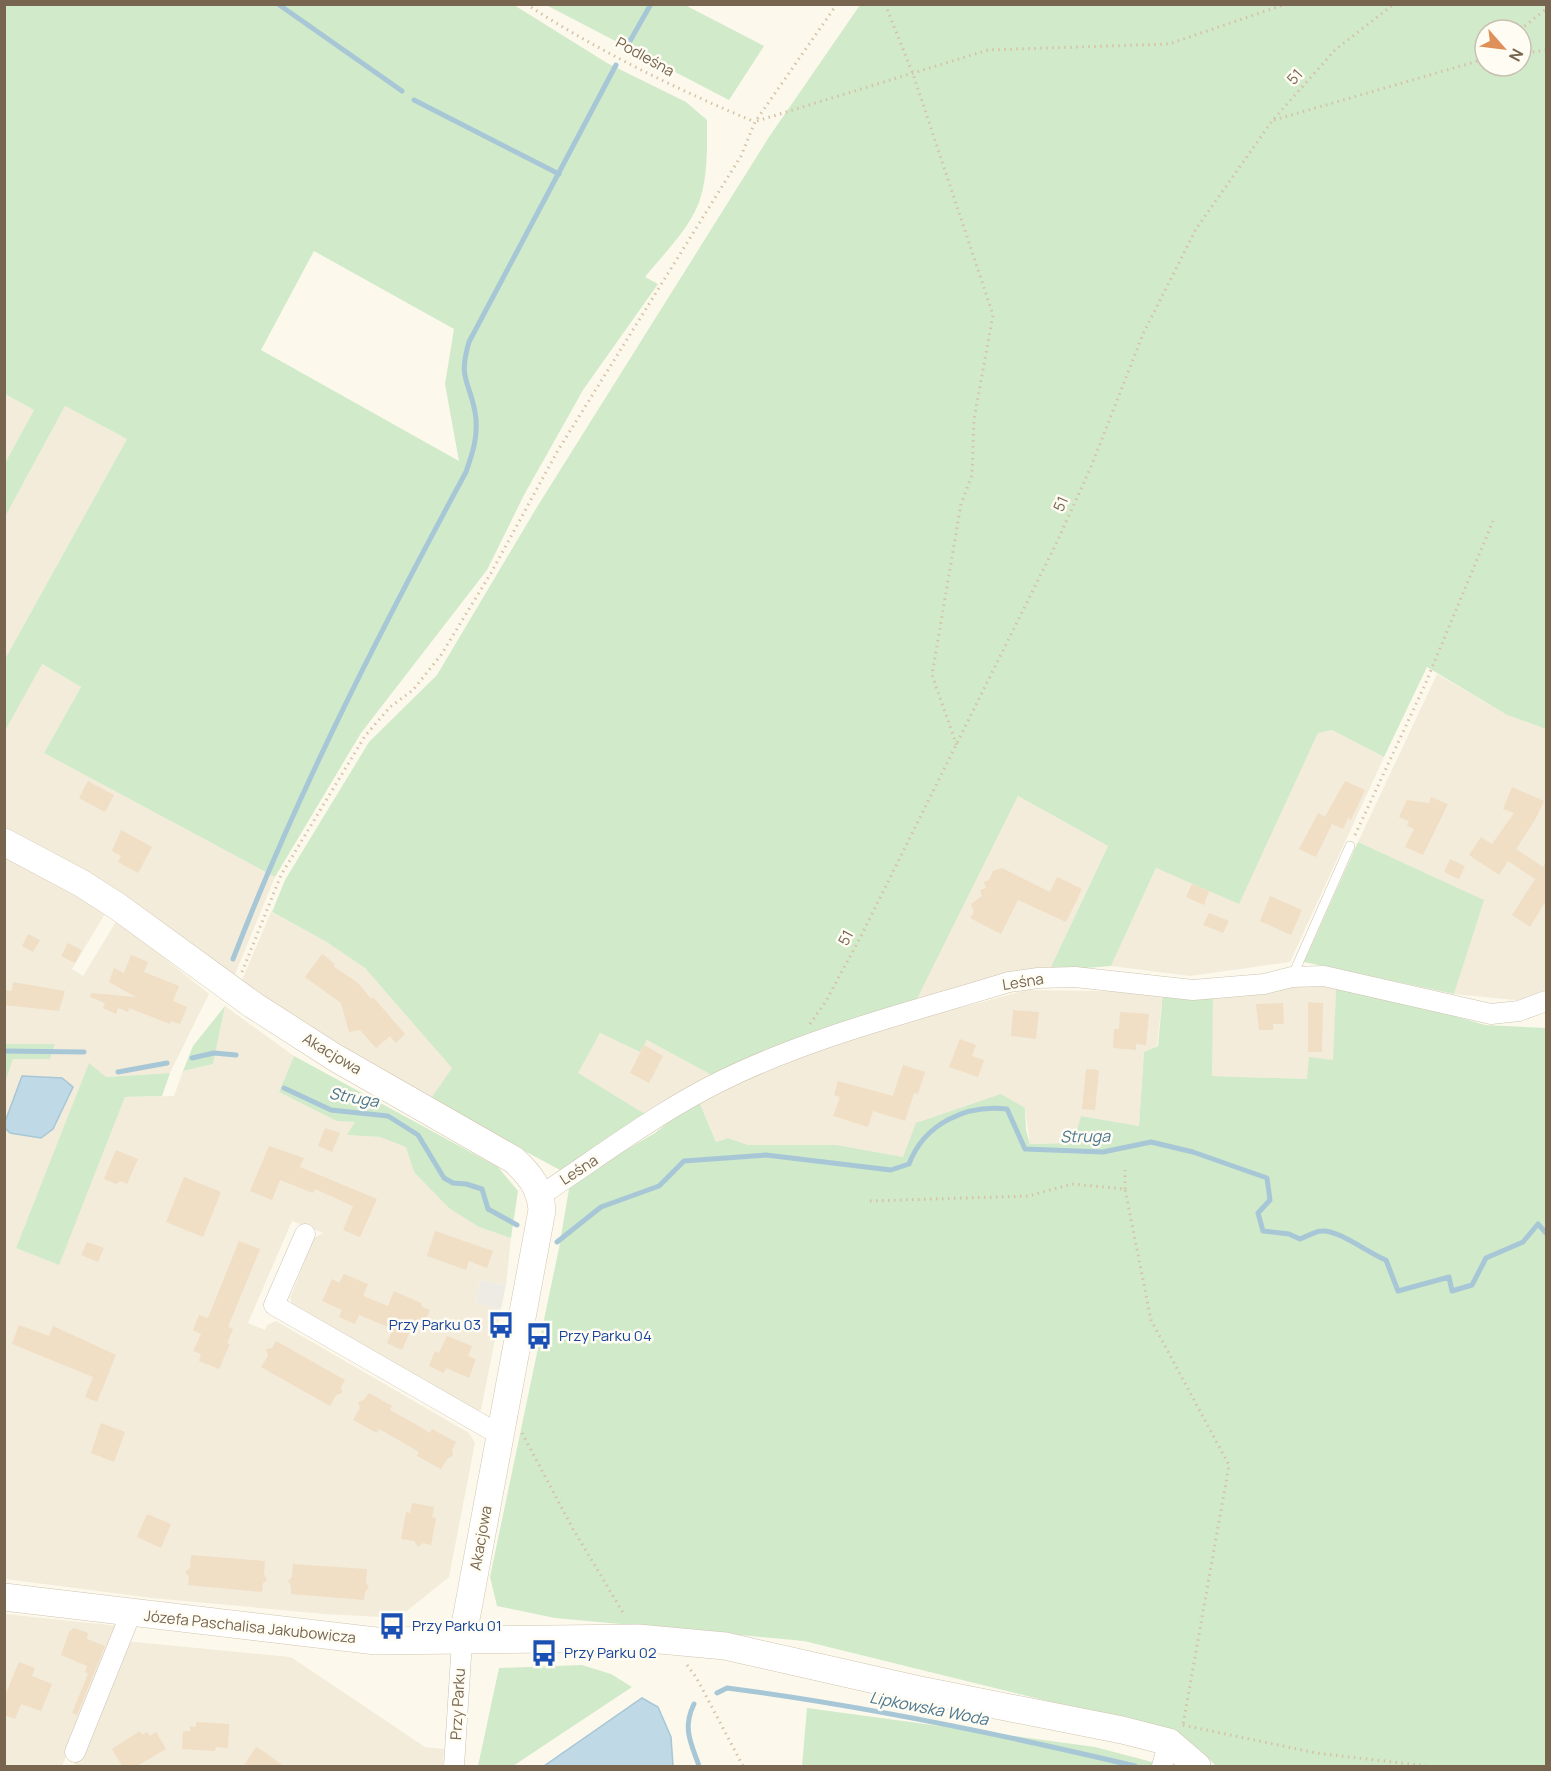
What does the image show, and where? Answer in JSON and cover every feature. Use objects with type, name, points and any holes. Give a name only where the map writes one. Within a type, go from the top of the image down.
[{"type":"street","name":"Akacjowa","points":[[4,842],[117,906],[231,990],[334,1057],[514,1160],[531,1177],[541,1195],[542,1210],[462,1641]]},
{"type":"street","name":"Leśna","points":[[541,1195],[688,1098],[720,1081],[794,1048],[1009,982],[1038,978],[1114,980],[1193,990],[1264,984],[1292,977],[1324,976],[1491,1014],[1520,1011],[1546,1001]]},
{"type":"street","points":[[305,1233],[274,1305],[501,1428]]},
{"type":"street","name":"Józefa Paschalisa Jakubowicza","points":[[4,1597],[376,1641],[651,1638],[725,1646],[915,1689],[1122,1730],[1172,1745],[1197,1767]]},
{"type":"street","points":[[75,1752],[131,1613]]},
{"type":"street","name":"Przy Parku","points":[[454,1767],[462,1641]]},
{"type":"lane","points":[[1292,977],[1350,846]]},
{"type":"path","name":"Podleśna","points":[[526,4],[559,26],[684,92],[756,122]]},
{"type":"path","points":[[231,990],[238,982],[281,875],[364,736],[390,707],[413,690],[441,654],[491,573],[557,452],[741,156],[756,122],[837,4]]},
{"type":"path","points":[[885,4],[913,74],[993,315],[974,419],[972,475],[961,504],[932,675],[957,746]]},
{"type":"path","points":[[756,122],[988,50],[1169,44],[1286,4]]},
{"type":"path","name":"51","points":[[794,1048],[841,973],[957,746],[1056,544],[1091,467],[1143,334],[1196,229],[1272,121],[1335,50],[1394,4]]},
{"type":"path","points":[[1533,20],[1546,9]]},
{"type":"path","points":[[1272,121],[1473,62]]},
{"type":"path","points":[[1350,846],[1424,687],[1493,521]]},
{"type":"path","points":[[1125,1170],[1125,1190],[1151,1320],[1229,1465],[1172,1745],[1316,1753],[1427,1767]]},
{"type":"path","points":[[870,1201],[1028,1196],[1072,1184],[1125,1190]]},
{"type":"path","points":[[501,1428],[517,1425],[573,1529],[651,1638],[696,1677],[743,1767]]},
{"type":"shaded area","points":[[5,394],[34,410],[5,463]]},
{"type":"shaded area","points":[[65,406],[127,439],[5,659],[5,517]]},
{"type":"shaded area","points":[[41,664],[81,687],[44,753],[275,877],[234,977],[85,870],[5,827],[5,731]]},
{"type":"shaded area","points":[[1437,674],[1507,715],[1546,729],[1546,992],[1533,1002],[1454,994],[1483,900],[1358,842]]},
{"type":"shaded area","points":[[1332,730],[1384,757],[1290,962],[1190,976],[1111,966],[1156,868],[1239,903],[1318,733]]},
{"type":"shaded area","points":[[1018,796],[1108,846],[1049,971],[915,1003]]},
{"type":"shaded area","points":[[5,856],[106,912],[72,969],[83,976],[117,920],[209,994],[170,1073],[106,1077],[89,1064],[16,1248],[59,1264],[125,1097],[174,1096],[183,1071],[213,1064],[225,1006],[294,1056],[279,1092],[337,1120],[356,1122],[348,1135],[380,1137],[407,1147],[414,1172],[479,1227],[511,1238],[506,1285],[480,1280],[476,1303],[501,1309],[481,1410],[475,1411],[294,1309],[290,1298],[314,1238],[323,1233],[292,1221],[248,1323],[265,1330],[267,1325],[276,1321],[469,1433],[475,1443],[449,1577],[398,1618],[325,1614],[152,1598],[5,1579],[4,1082],[13,1059],[50,1059],[55,1044],[5,1044]]},
{"type":"shaded area","points":[[271,912],[325,941],[365,968],[453,1068],[430,1100],[319,1035],[241,982]]},
{"type":"shaded area","points":[[1318,984],[1336,989],[1334,1060],[1307,1079],[1211,1076],[1213,997]]},
{"type":"shaded area","points":[[1026,990],[1163,992],[1157,1046],[1144,1052],[1139,1126],[1081,1116],[1074,1143],[1030,1144],[1025,1108],[903,1157],[837,1145],[748,1145],[728,1138],[716,1142],[698,1099],[788,1057],[960,1005],[960,1008]]},
{"type":"shaded area","points":[[600,1033],[640,1052],[647,1040],[717,1078],[650,1117],[577,1073]]},
{"type":"shaded area","points":[[480,1280],[506,1285],[501,1309],[476,1303]]},
{"type":"shaded area","points":[[5,1614],[119,1626],[62,1766],[5,1766]]},
{"type":"shaded area","points":[[125,1641],[291,1657],[425,1747],[444,1749],[443,1766],[73,1766]]},
{"type":"green space","points":[[5,4],[514,5],[607,63],[686,102],[707,120],[706,168],[701,196],[692,218],[645,277],[658,284],[583,390],[524,495],[487,570],[361,733],[275,877],[44,753],[81,687],[42,664],[5,731],[5,659],[127,439],[65,406],[5,517],[5,463],[34,410],[5,394]],"holes":[[[314,251],[454,329],[445,384],[459,461],[261,350]]]},
{"type":"green space","points":[[546,5],[685,5],[764,46],[729,100]]},
{"type":"green space","points":[[860,5],[1546,5],[1546,729],[1507,715],[1427,667],[1384,757],[1332,730],[1318,733],[1239,904],[1156,868],[1111,966],[1049,971],[1108,846],[1018,796],[915,1003],[779,1045],[717,1078],[647,1040],[640,1052],[600,1033],[578,1073],[650,1117],[560,1170],[430,1100],[452,1068],[365,968],[325,941],[272,912],[285,880],[369,742],[437,675],[537,507],[769,137]]},
{"type":"green space","points":[[1358,842],[1484,900],[1454,994],[1304,962]]},
{"type":"green space","points":[[1336,989],[1399,1000],[1485,1025],[1546,1028],[1546,1766],[1216,1766],[1206,1756],[1165,1730],[804,1641],[555,1618],[497,1606],[490,1577],[559,1248],[570,1183],[655,1133],[698,1099],[716,1142],[728,1138],[748,1145],[837,1145],[903,1157],[916,1123],[1001,1094],[1025,1108],[1026,1130],[1030,1144],[1073,1143],[1081,1116],[1139,1126],[1144,1052],[1158,1046],[1163,992],[1213,997],[1212,1076],[1307,1079],[1309,1057],[1333,1060]]},
{"type":"green space","points":[[225,1006],[213,1064],[183,1071],[193,1046]]},
{"type":"green space","points":[[5,1044],[55,1044],[50,1059],[13,1059],[5,1082]]},
{"type":"green space","points":[[294,1056],[498,1167],[518,1191],[511,1238],[479,1227],[449,1208],[414,1172],[406,1147],[380,1137],[347,1135],[355,1122],[337,1121],[279,1092]]},
{"type":"green space","points":[[89,1063],[106,1077],[170,1073],[162,1096],[125,1097],[59,1265],[16,1248]]},
{"type":"green space","points":[[582,1665],[611,1674],[632,1687],[513,1766],[478,1766],[499,1668]]},
{"type":"green space","points":[[807,1708],[1095,1747],[1156,1763],[1155,1766],[802,1766]]},
{"type":"water","points":[[22,1076],[62,1078],[73,1087],[53,1129],[41,1138],[10,1133],[5,1128],[5,1122]]},
{"type":"water","points":[[642,1698],[658,1707],[671,1737],[673,1766],[544,1766]]},
{"type":"building","points":[[88,781],[114,795],[105,812],[79,798]]},
{"type":"building","points":[[1345,781],[1365,790],[1351,820],[1348,818],[1343,829],[1332,824],[1316,857],[1299,849],[1318,813],[1325,817]]},
{"type":"building","points":[[1512,787],[1544,801],[1516,849],[1543,867],[1546,861],[1546,901],[1530,927],[1512,915],[1535,879],[1508,861],[1499,875],[1469,855],[1481,837],[1492,844],[1514,813],[1503,809]]},
{"type":"building","points":[[1431,797],[1448,804],[1423,855],[1405,847],[1414,829],[1407,826],[1409,821],[1399,817],[1407,800],[1429,803]]},
{"type":"building","points":[[121,830],[152,847],[138,873],[118,862],[121,856],[112,851]]},
{"type":"building","points":[[1450,859],[1465,866],[1459,879],[1444,872]]},
{"type":"building","points":[[1002,868],[1050,892],[1057,877],[1082,889],[1066,922],[1018,900],[1001,934],[970,918],[974,912],[971,904],[982,896],[980,890],[986,888],[984,882],[989,880],[993,871]]},
{"type":"building","points":[[1192,884],[1209,891],[1204,905],[1186,897]]},
{"type":"building","points":[[1270,896],[1302,910],[1291,935],[1260,921]]},
{"type":"building","points":[[1209,913],[1229,921],[1223,933],[1203,925]]},
{"type":"building","points":[[28,934],[40,940],[33,952],[22,946]]},
{"type":"building","points":[[68,943],[82,950],[75,963],[61,956]]},
{"type":"building","points":[[322,954],[335,964],[333,966],[358,983],[371,999],[373,997],[405,1034],[396,1043],[390,1036],[376,1048],[360,1030],[349,1032],[341,1003],[305,977]]},
{"type":"building","points":[[131,955],[148,962],[144,972],[179,986],[173,1001],[187,1007],[180,1024],[171,1021],[170,1024],[129,1008],[128,1012],[118,1008],[116,1014],[103,1008],[105,1003],[90,997],[91,993],[136,997],[109,982],[114,968],[124,973]]},
{"type":"building","points":[[13,982],[65,991],[59,1011],[4,1005],[4,990],[12,991]]},
{"type":"building","points":[[1308,1002],[1323,1003],[1322,1052],[1308,1052]]},
{"type":"building","points":[[1283,1003],[1284,1024],[1273,1024],[1273,1030],[1259,1030],[1256,1004]]},
{"type":"building","points":[[1013,1010],[1039,1012],[1036,1039],[1011,1036]]},
{"type":"building","points":[[1120,1012],[1149,1014],[1146,1045],[1136,1044],[1136,1050],[1113,1048],[1114,1029],[1119,1029]]},
{"type":"building","points":[[960,1039],[976,1045],[972,1056],[984,1060],[978,1077],[949,1067]]},
{"type":"building","points":[[644,1045],[663,1056],[649,1083],[630,1073]]},
{"type":"building","points":[[903,1065],[925,1072],[918,1094],[914,1093],[905,1121],[873,1111],[868,1127],[833,1116],[840,1097],[834,1095],[838,1081],[893,1096]]},
{"type":"building","points":[[1086,1069],[1099,1070],[1095,1110],[1082,1109]]},
{"type":"building","points":[[325,1128],[340,1133],[332,1152],[318,1146]]},
{"type":"building","points":[[269,1146],[304,1158],[300,1167],[377,1199],[360,1237],[343,1230],[353,1206],[315,1189],[313,1193],[280,1180],[272,1200],[250,1191]]},
{"type":"building","points":[[116,1150],[138,1159],[127,1184],[121,1181],[116,1184],[104,1179]]},
{"type":"building","points":[[184,1177],[221,1192],[203,1237],[166,1222]]},
{"type":"building","points":[[435,1231],[493,1251],[487,1268],[469,1261],[466,1270],[427,1256]]},
{"type":"building","points":[[239,1241],[260,1249],[228,1327],[233,1329],[227,1343],[230,1344],[219,1369],[199,1361],[201,1354],[193,1351],[201,1334],[193,1330],[199,1315],[208,1318]]},
{"type":"building","points":[[87,1242],[104,1248],[98,1262],[81,1255]]},
{"type":"building","points":[[344,1274],[368,1284],[363,1296],[388,1306],[394,1291],[421,1303],[422,1307],[430,1310],[423,1326],[414,1322],[402,1350],[387,1343],[393,1329],[359,1315],[355,1324],[339,1317],[342,1310],[322,1301],[332,1279],[339,1283]]},
{"type":"building","points":[[19,1325],[49,1336],[53,1326],[116,1355],[97,1402],[85,1397],[93,1377],[12,1344]]},
{"type":"building","points":[[447,1336],[472,1346],[468,1356],[476,1359],[469,1378],[446,1368],[444,1373],[429,1366],[435,1351],[439,1353]]},
{"type":"building","points":[[276,1341],[345,1380],[341,1387],[342,1393],[336,1395],[330,1406],[261,1367],[268,1356],[266,1349],[272,1348]]},
{"type":"building","points":[[369,1393],[392,1406],[390,1410],[430,1433],[432,1429],[456,1442],[452,1450],[453,1456],[448,1458],[441,1469],[417,1456],[419,1452],[397,1439],[379,1429],[377,1433],[353,1420],[360,1408],[358,1402],[364,1400]]},
{"type":"building","points":[[101,1423],[125,1432],[114,1462],[91,1453]]},
{"type":"building","points":[[412,1503],[434,1507],[432,1517],[436,1518],[431,1545],[423,1543],[418,1547],[414,1541],[401,1539],[406,1512],[410,1513]]},
{"type":"building","points":[[147,1514],[171,1524],[161,1548],[137,1537]]},
{"type":"building","points":[[191,1555],[265,1561],[264,1574],[267,1580],[263,1583],[262,1592],[188,1585],[189,1577],[185,1572],[190,1568]]},
{"type":"building","points":[[293,1564],[367,1569],[366,1583],[369,1587],[365,1592],[364,1600],[291,1594],[288,1581],[292,1577]]},
{"type":"building","points":[[74,1628],[88,1633],[87,1639],[105,1646],[77,1715],[72,1713],[88,1674],[85,1672],[87,1666],[61,1655],[69,1632]]},
{"type":"building","points":[[19,1662],[35,1668],[32,1676],[52,1684],[41,1711],[21,1704],[15,1719],[4,1715],[4,1698]]},
{"type":"building","points":[[196,1722],[229,1724],[228,1748],[216,1747],[215,1751],[182,1749],[183,1731],[190,1731],[190,1726],[196,1727]]},
{"type":"building","points":[[140,1731],[142,1735],[147,1732],[150,1736],[156,1732],[166,1749],[135,1767],[123,1767],[112,1749]]},
{"type":"building","points":[[256,1747],[263,1751],[285,1767],[243,1767]]},
{"type":"waterway","points":[[278,4],[402,91]]},
{"type":"waterway","points":[[626,48],[651,4]]},
{"type":"waterway","points":[[233,959],[285,834],[342,712],[466,472],[476,435],[473,401],[464,372],[469,342],[616,65]]},
{"type":"waterway","points":[[414,100],[559,174]]},
{"type":"waterway","name":"Struga","points":[[4,1051],[84,1052]]},
{"type":"waterway","name":"Struga","points":[[192,1058],[214,1053],[236,1055]]},
{"type":"waterway","name":"Struga","points":[[118,1072],[167,1063]]},
{"type":"waterway","name":"Struga","points":[[284,1088],[331,1110],[388,1116],[418,1135],[444,1178],[453,1183],[482,1189],[488,1209],[517,1225]]},
{"type":"waterway","name":"Struga","points":[[557,1242],[601,1207],[659,1186],[684,1161],[766,1155],[891,1170],[909,1164],[925,1138],[948,1120],[976,1110],[992,1108],[1007,1109],[1025,1149],[1103,1152],[1151,1142],[1193,1152],[1267,1178],[1270,1200],[1258,1213],[1263,1231],[1289,1234],[1300,1239],[1319,1231],[1337,1234],[1386,1260],[1398,1291],[1449,1277],[1452,1291],[1472,1285],[1486,1258],[1523,1242],[1538,1224],[1546,1233]]},
{"type":"waterway","name":"Lipkowska Woda","points":[[717,1693],[727,1688],[881,1712],[1135,1766]]},
{"type":"waterway","name":"Lipkowska Woda","points":[[694,1704],[688,1728],[699,1766]]},
{"type":"place","name":"Przy Parku 03","points":[[501,1325]]},
{"type":"place","name":"Przy Parku 04","points":[[539,1336]]},
{"type":"place","name":"Przy Parku 01","points":[[392,1626]]},
{"type":"place","name":"Przy Parku 02","points":[[544,1653]]}]
